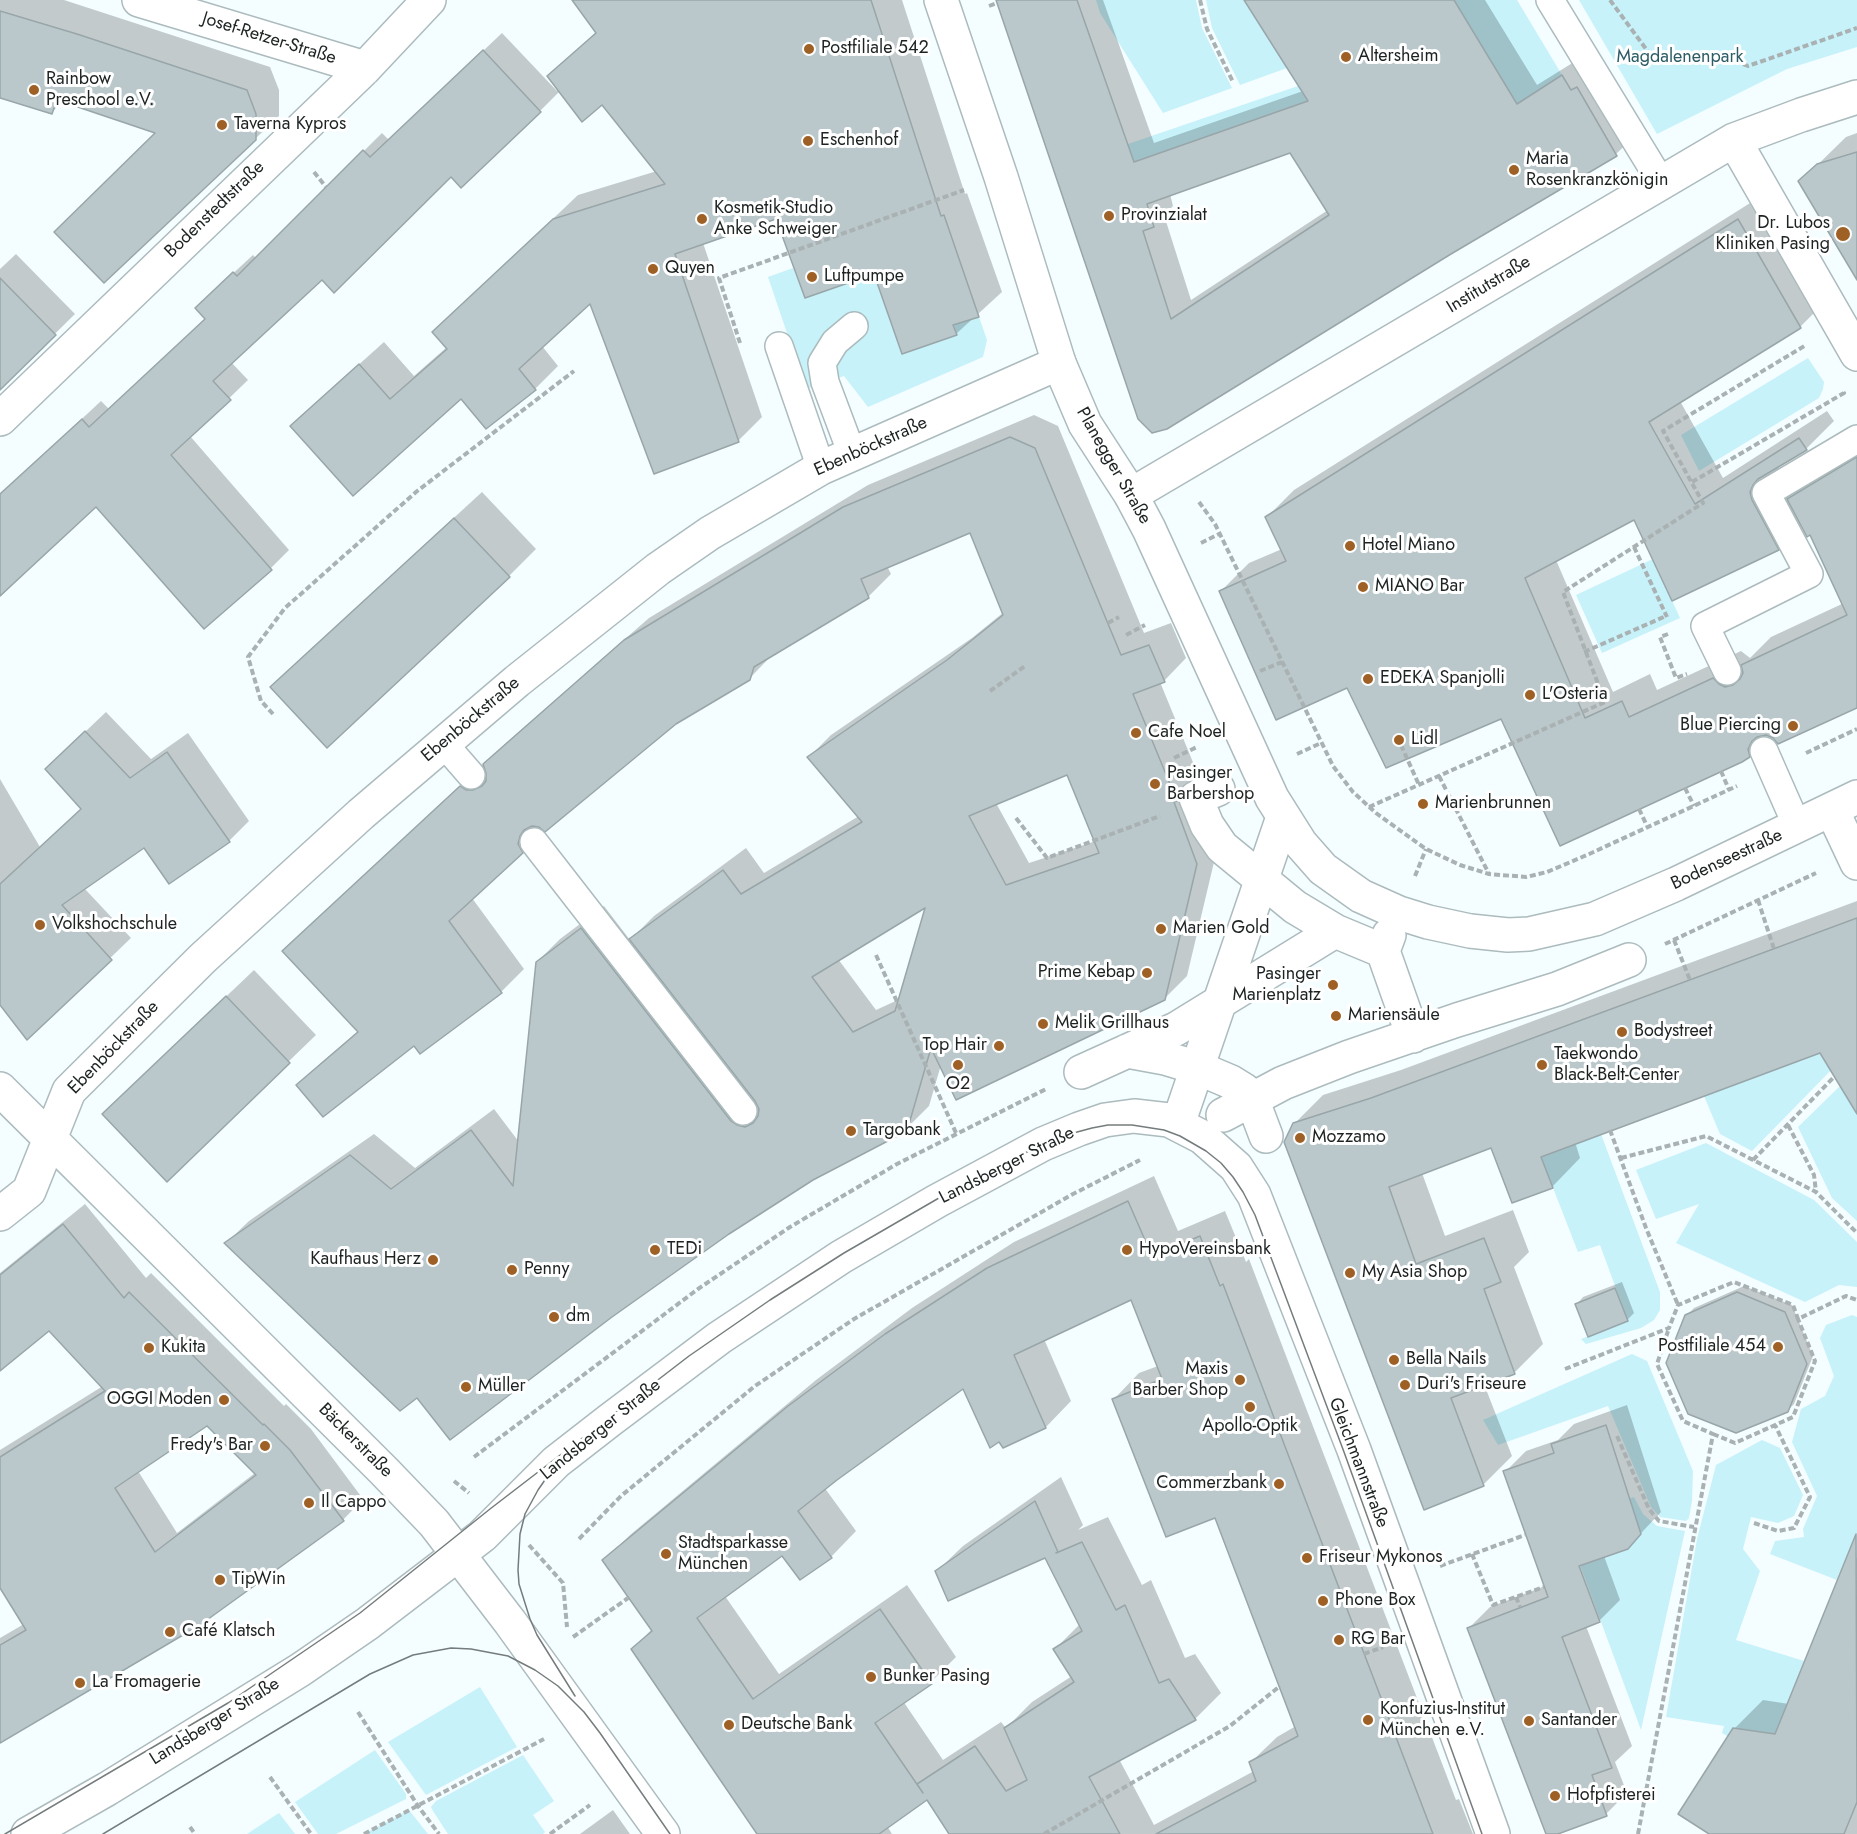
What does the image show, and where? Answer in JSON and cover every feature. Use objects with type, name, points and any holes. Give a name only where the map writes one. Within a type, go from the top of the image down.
[{"type":"street","name":"Josef-Retzer-Straße","points":[[139,0],[364,68]]},
{"type":"street","name":"Bodenstedtstraße","points":[[0,419],[364,68],[429,0]]},
{"type":"street","name":"Planegger Straße","points":[[941,0],[1001,177],[1059,363],[1085,424],[1131,495],[1149,529],[1259,771],[1283,817]]},
{"type":"street","name":"Institutstraße","points":[[1131,495],[1734,140],[1857,97]]},
{"type":"street","points":[[1734,140],[1857,354]]},
{"type":"street","name":"Ebenböckstraße","points":[[0,1214],[29,1191],[69,1091],[186,974],[340,832],[517,681],[658,568],[710,533],[821,468],[1059,363]]},
{"type":"street","points":[[1218,789],[1196,798],[1207,825],[1222,847],[1295,907],[1335,931],[1386,943],[1413,1036]]},
{"type":"street","points":[[1845,804],[1855,859]]},
{"type":"street","name":"Bodenseestraße","points":[[1283,817],[1301,844],[1323,869],[1360,896],[1399,913],[1428,922],[1470,931],[1529,934],[1595,919],[1676,884],[1845,804]]},
{"type":"street","points":[[1186,1127],[1197,1068],[1283,817]]},
{"type":"street","points":[[1081,1072],[1176,1029],[1335,931]]},
{"type":"street","points":[[1223,1115],[1282,1083],[1350,1057],[1557,989],[1629,960]]},
{"type":"street","points":[[1127,1051],[1165,1058],[1231,1082],[1244,1090],[1252,1099],[1266,1136]]},
{"type":"street","name":"Bäckerstraße","points":[[0,1089],[50,1136],[407,1493],[459,1554],[663,1834]]},
{"type":"street","name":"Landsberger Straße","points":[[28,1834],[107,1789],[300,1670],[367,1624],[492,1528],[566,1455],[719,1338],[841,1257],[937,1201],[1063,1135],[1105,1120],[1126,1117],[1158,1118],[1186,1127]]},
{"type":"street","name":"Gleichmannstraße","points":[[1186,1127],[1209,1142],[1236,1167],[1254,1195],[1354,1450],[1493,1834]]},
{"type":"lane","points":[[1550,0],[1661,182]]},
{"type":"lane","points":[[852,454],[825,382],[822,363],[835,342],[854,326]]},
{"type":"lane","points":[[779,346],[821,468]]},
{"type":"lane","points":[[1727,671],[1705,626],[1809,574],[1766,494],[1857,439]]},
{"type":"lane","points":[[444,744],[471,775]]},
{"type":"lane","points":[[1768,760],[1797,826]]},
{"type":"lane","points":[[534,842],[742,1111]]},
{"type":"path","points":[[1200,0],[1207,29],[1233,81]]},
{"type":"path","points":[[1610,0],[1649,53],[1683,57],[1719,55],[1748,66],[1857,28]]},
{"type":"path","points":[[989,6],[997,3]]},
{"type":"path","points":[[741,345],[718,278],[1001,177]]},
{"type":"path","points":[[1370,807],[1605,702],[1563,592],[1703,503],[1663,430],[1803,347]]},
{"type":"path","points":[[273,714],[261,701],[248,657],[285,608],[416,492],[574,371]]},
{"type":"path","points":[[1692,482],[1844,393],[1838,383]]},
{"type":"path","points":[[1177,470],[1215,524],[1333,766],[1353,792],[1401,833],[1426,849],[1460,865],[1489,874],[1526,877],[1564,865],[1729,790],[1768,760],[1857,729]]},
{"type":"path","points":[[1198,545],[1219,534]]},
{"type":"path","points":[[1634,547],[1669,623]]},
{"type":"path","points":[[1584,652],[1666,615]]},
{"type":"path","points":[[1108,622],[1119,617]]},
{"type":"path","points":[[1126,635],[1145,625]]},
{"type":"path","points":[[1254,673],[1282,662]]},
{"type":"path","points":[[990,691],[1024,666]]},
{"type":"path","points":[[1293,755],[1322,743]]},
{"type":"path","points":[[1401,744],[1419,785]]},
{"type":"path","points":[[1174,758],[1197,747]]},
{"type":"path","points":[[1721,771],[1729,790]]},
{"type":"path","points":[[1439,776],[1489,874]]},
{"type":"path","points":[[1685,788],[1694,806]]},
{"type":"path","points":[[1640,809],[1648,828]]},
{"type":"path","points":[[1016,818],[1047,858],[1165,815]]},
{"type":"path","points":[[1412,882],[1426,849]]},
{"type":"path","points":[[1629,960],[1758,900],[1855,859]]},
{"type":"path","points":[[1758,900],[1774,949]]},
{"type":"path","points":[[1674,940],[1690,980]]},
{"type":"path","points":[[876,955],[956,1133]]},
{"type":"path","points":[[1753,1160],[1834,1077]]},
{"type":"path","points":[[1788,1124],[1814,1174],[1816,1192]]},
{"type":"path","points":[[579,1539],[621,1496],[755,1386],[854,1319],[1186,1127]]},
{"type":"path","points":[[1610,1130],[1646,1228],[1678,1305],[1657,1364],[1683,1422],[1735,1443],[1793,1417],[1815,1361],[1793,1305],[1734,1282],[1678,1305]]},
{"type":"path","points":[[1621,1158],[1706,1136],[1816,1192],[1857,1233]]},
{"type":"path","points":[[1798,1319],[1846,1296],[1857,1300]]},
{"type":"path","points":[[1564,1369],[1670,1328]]},
{"type":"path","points":[[1667,1336],[1675,1339]]},
{"type":"path","points":[[1755,1523],[1778,1531],[1794,1528],[1810,1497],[1775,1425]]},
{"type":"path","points":[[1638,1834],[1713,1434]]},
{"type":"path","points":[[1617,1436],[1649,1509],[1659,1521],[1695,1527]]},
{"type":"path","points":[[1436,1567],[1525,1535]]},
{"type":"path","points":[[1472,1554],[1493,1605],[1544,1587]]},
{"type":"path","points":[[563,1583],[567,1633],[572,1638],[628,1598]]},
{"type":"path","points":[[1516,1597],[1520,1607]]},
{"type":"path","points":[[1044,1834],[1230,1726],[1280,1686]]},
{"type":"path","points":[[358,1712],[417,1806],[439,1834]]},
{"type":"path","points":[[364,1834],[581,1719]]},
{"type":"path","points":[[270,1778],[311,1834]]},
{"type":"path","points":[[550,1834],[625,1780]]},
{"type":"path","points":[[190,1827],[195,1834]]},
{"type":"green space","points":[[1096,0],[1196,0],[1202,28],[1232,88],[1163,113],[1100,13]]},
{"type":"green space","points":[[1206,0],[1244,0],[1287,68],[1240,85],[1212,28]]},
{"type":"green space","points":[[1454,0],[1517,0],[1562,75],[1517,104]]},
{"type":"green space","name":"Magdalenenpark","points":[[1579,0],[1857,0],[1857,47],[1787,69],[1657,134]]},
{"type":"green space","points":[[1298,86],[1316,116],[1289,153],[1273,159],[1258,119],[1134,162],[1128,144]]},
{"type":"green space","points":[[867,251],[902,354],[957,335],[954,325],[979,317],[987,340],[983,357],[868,407],[844,376],[806,389],[768,277],[793,268],[805,298],[834,288]]},
{"type":"green space","points":[[1808,358],[1824,382],[1819,398],[1699,471],[1681,435]]},
{"type":"green space","points":[[1653,559],[1680,618],[1602,653],[1576,595]]},
{"type":"green space","points":[[1831,1049],[1839,1062],[1752,1151],[1720,1134],[1704,1096]]},
{"type":"green space","points":[[1840,1086],[1857,1114],[1857,1221],[1832,1198],[1798,1127]]},
{"type":"green space","points":[[1601,1134],[1660,1292],[1660,1310],[1654,1320],[1641,1328],[1586,1344],[1581,1339],[1628,1321],[1600,1245],[1578,1252],[1541,1157]]},
{"type":"green space","points":[[1706,1143],[1814,1200],[1857,1242],[1857,1287],[1839,1285],[1805,1302],[1676,1243],[1699,1204],[1656,1219],[1636,1170]]},
{"type":"green space","points":[[1852,1315],[1857,1317],[1857,1566],[1852,1578],[1839,1573],[1837,1580],[1770,1554],[1775,1541],[1804,1537],[1803,1529],[1817,1496],[1792,1442],[1801,1409],[1825,1396],[1834,1376],[1820,1338],[1826,1325]]},
{"type":"green space","points":[[1632,1354],[1647,1361],[1693,1471],[1692,1501],[1689,1518],[1686,1521],[1660,1517],[1651,1507],[1608,1406],[1498,1445],[1483,1420]]},
{"type":"green space","points":[[1762,1440],[1780,1448],[1803,1495],[1794,1516],[1778,1523],[1751,1517],[1743,1549],[1760,1571],[1736,1640],[1804,1661],[1773,1740],[1757,1753],[1722,1733],[1724,1726],[1666,1717],[1697,1539],[1716,1465]]},
{"type":"green space","points":[[1634,1497],[1643,1514],[1657,1526],[1685,1531],[1641,1730],[1580,1565],[1628,1549],[1641,1534],[1635,1515],[1614,1513],[1610,1504]]},
{"type":"green space","points":[[480,1687],[517,1747],[426,1795],[388,1742]]},
{"type":"green space","points":[[375,1750],[406,1794],[406,1799],[336,1834],[318,1834],[295,1802]]},
{"type":"green space","points":[[523,1755],[554,1801],[533,1815],[545,1832],[543,1834],[448,1834],[431,1807],[436,1801]]},
{"type":"green space","points":[[409,1810],[428,1834],[364,1834]]},
{"type":"green space","points":[[279,1813],[295,1834],[247,1834]]},
{"type":"building","points":[[572,0],[871,0],[941,216],[944,215],[979,317],[953,325],[957,335],[902,354],[874,274],[805,298],[776,219],[675,254],[739,442],[654,474],[590,304],[519,369],[536,390],[486,429],[461,399],[353,496],[290,426],[359,364],[390,399],[447,349],[432,332],[553,219],[665,184],[602,105],[582,122],[547,76],[596,33]]},
{"type":"building","points":[[996,0],[1077,0],[1134,162],[1308,101],[1244,0],[1454,0],[1517,104],[1562,75],[1571,90],[1577,87],[1617,156],[1451,254],[1167,429],[1152,433],[1138,419]],"holes":[[[1290,153],[1329,215],[1171,319],[1143,231],[1154,227],[1147,204]]]},
{"type":"building","points":[[0,11],[247,90],[256,114],[256,140],[104,283],[54,232],[155,133],[57,100],[52,114],[0,98]]},
{"type":"building","points":[[483,50],[541,112],[461,188],[451,177],[334,293],[322,280],[213,381],[231,400],[171,455],[272,570],[204,629],[96,507],[0,596],[0,494],[82,419],[89,427],[205,319],[195,308],[233,272],[237,276],[363,150],[370,157]]},
{"type":"building","name":"Dr. Lubos Kliniken Pasing","points":[[1857,152],[1857,280],[1798,181],[1817,164]]},
{"type":"building","points":[[1738,219],[1801,328],[1649,422],[1695,504],[1799,438],[1807,450],[1758,479],[1750,492],[1779,550],[1672,601],[1634,520],[1525,578],[1585,718],[1622,701],[1629,717],[1713,678],[1725,687],[1733,685],[1743,673],[1741,665],[1847,615],[1810,535],[1807,537],[1787,499],[1857,457],[1857,708],[1778,744],[1766,735],[1757,737],[1748,749],[1750,757],[1742,762],[1560,846],[1501,719],[1386,768],[1347,688],[1276,720],[1219,591],[1286,561],[1265,517]]},
{"type":"building","points":[[0,278],[56,335],[0,390]]},
{"type":"building","points":[[1010,437],[1035,448],[1121,655],[1149,645],[1165,682],[1133,694],[1177,801],[1174,802],[1197,864],[1165,1000],[956,1100],[931,1048],[907,1131],[813,1180],[729,1234],[612,1317],[450,1440],[417,1398],[400,1411],[224,1243],[350,1155],[391,1189],[471,1130],[513,1186],[536,962],[581,928],[731,1121],[745,1127],[753,1123],[758,1116],[759,1109],[755,1101],[629,939],[723,870],[741,894],[862,822],[807,757],[947,660],[1003,615],[970,533],[861,579],[869,598],[754,667],[750,680],[676,724],[545,832],[539,827],[532,826],[524,830],[518,844],[523,853],[449,921],[502,993],[420,1054],[414,1046],[323,1117],[296,1085],[358,1032],[282,951],[460,786],[466,790],[473,790],[482,786],[486,781],[483,764],[624,640],[843,507]],"holes":[[[1067,775],[1099,853],[1006,885],[969,816]],[[925,908],[895,1011],[853,1032],[812,977]]]},
{"type":"building","points":[[454,518],[510,577],[327,748],[270,687]]},
{"type":"building","points":[[85,731],[130,778],[167,752],[230,842],[169,884],[144,848],[62,905],[112,960],[27,1040],[0,1005],[0,884],[81,809],[45,769]]},
{"type":"building","points":[[1857,918],[1857,1114],[1820,1053],[1541,1157],[1553,1188],[1512,1203],[1491,1148],[1389,1187],[1416,1264],[1484,1238],[1501,1282],[1484,1289],[1515,1374],[1451,1398],[1484,1486],[1424,1510],[1284,1142],[1293,1123],[1371,1098]]},
{"type":"building","points":[[226,996],[290,1063],[167,1182],[102,1114]]},
{"type":"building","points":[[1128,1201],[1152,1256],[1200,1236],[1220,1286],[1223,1284],[1433,1834],[1156,1834],[1256,1781],[1249,1762],[1298,1736],[1215,1518],[1166,1537],[1112,1399],[1162,1379],[1131,1300],[1014,1355],[1046,1428],[1003,1448],[999,1442],[990,1448],[963,1389],[798,1511],[832,1558],[800,1580],[782,1556],[697,1618],[753,1699],[880,1609],[932,1684],[875,1723],[923,1793],[917,1784],[975,1746],[1006,1791],[1027,1780],[1004,1728],[1074,1682],[1053,1649],[1082,1631],[1045,1558],[948,1601],[935,1571],[1035,1501],[1058,1552],[1056,1553],[1082,1542],[1116,1610],[1125,1605],[1159,1683],[1169,1679],[1196,1720],[1089,1777],[1120,1834],[949,1834],[927,1800],[879,1834],[757,1834],[631,1649],[652,1631],[602,1560],[788,1406],[885,1334],[987,1268]]},
{"type":"building","points":[[63,1224],[124,1298],[129,1292],[290,1450],[344,1521],[200,1625],[0,1743],[0,1645],[26,1630],[0,1588],[0,1457],[105,1391],[49,1331],[0,1371],[0,1275]],"holes":[[[207,1426],[256,1475],[155,1552],[115,1488]]]},
{"type":"building","points":[[1615,1288],[1628,1321],[1588,1337],[1575,1304]]},
{"type":"building","points":[[1737,1292],[1785,1312],[1807,1364],[1788,1412],[1736,1433],[1688,1414],[1666,1363],[1685,1315]]},
{"type":"building","points":[[1606,1425],[1641,1534],[1628,1549],[1579,1566],[1600,1622],[1562,1637],[1612,1768],[1592,1775],[1607,1816],[1558,1834],[1546,1834],[1467,1628],[1548,1597],[1503,1471],[1554,1453],[1551,1444]]},
{"type":"building","points":[[1856,1534],[1857,1802],[1844,1834],[1709,1834],[1678,1814],[1733,1728],[1775,1734]]},
{"type":"tram line","points":[[5,1834],[228,1703],[360,1613],[490,1509],[689,1356],[770,1300],[844,1253],[951,1191],[1066,1135],[1108,1125],[1132,1125],[1164,1130],[1180,1136],[1221,1163],[1243,1192],[1255,1215],[1344,1452],[1482,1834]]},
{"type":"tram line","points":[[554,1467],[525,1514],[520,1534],[519,1584],[537,1635],[575,1696]]},
{"type":"tram line","points":[[103,1834],[370,1674],[413,1655],[451,1648],[508,1656],[535,1670],[558,1686],[584,1712],[600,1733],[670,1834]]},
{"type":"place","name":"Postfiliale 542","points":[[809,49]]},
{"type":"place","name":"Altersheim","points":[[1346,57]]},
{"type":"place","name":"Rainbow Preschool e.V.","points":[[34,90]]},
{"type":"place","name":"Taverna Kypros","points":[[222,125]]},
{"type":"place","name":"Eschenhof","points":[[808,141]]},
{"type":"place","name":"Maria Rosenkranzkönigin","points":[[1514,170]]},
{"type":"place","name":"Provinzialat","points":[[1109,216]]},
{"type":"place","name":"Kosmetik-Studio Anke Schweiger","points":[[702,219]]},
{"type":"place","name":"Dr. Lubos Kliniken Pasing","points":[[1843,234]]},
{"type":"place","name":"Quyen","points":[[653,269]]},
{"type":"place","name":"Luftpumpe","points":[[812,277]]},
{"type":"place","name":"Hotel Miano","points":[[1350,546]]},
{"type":"place","name":"MIANO Bar","points":[[1363,587]]},
{"type":"place","name":"EDEKA Spanjolli","points":[[1368,679]]},
{"type":"place","name":"L'Osteria","points":[[1530,695]]},
{"type":"place","name":"Blue Piercing","points":[[1793,726]]},
{"type":"place","name":"Cafe Noel","points":[[1136,733]]},
{"type":"place","name":"Lidl","points":[[1399,740]]},
{"type":"place","name":"Pasinger Barbershop","points":[[1155,784]]},
{"type":"place","name":"Marienbrunnen","points":[[1423,804]]},
{"type":"place","name":"Volkshochschule","points":[[40,925]]},
{"type":"place","name":"Marien Gold","points":[[1161,929]]},
{"type":"place","name":"Prime Kebap","points":[[1147,973]]},
{"type":"place","name":"Pasinger Marienplatz","points":[[1333,985]]},
{"type":"place","name":"Mariensäule","points":[[1336,1016]]},
{"type":"place","name":"Melik Grillhaus","points":[[1043,1024]]},
{"type":"place","name":"Bodystreet","points":[[1622,1032]]},
{"type":"place","name":"Top Hair","points":[[999,1046]]},
{"type":"place","name":"O2","points":[[958,1065]]},
{"type":"place","name":"Taekwondo Black-Belt-Center","points":[[1542,1065]]},
{"type":"place","name":"Targobank","points":[[851,1131]]},
{"type":"place","name":"Mozzamo","points":[[1300,1138]]},
{"type":"place","name":"TEDi","points":[[655,1250]]},
{"type":"place","name":"HypoVereinsbank","points":[[1127,1250]]},
{"type":"place","name":"Kaufhaus Herz","points":[[433,1260]]},
{"type":"place","name":"Penny","points":[[512,1270]]},
{"type":"place","name":"My Asia Shop","points":[[1350,1273]]},
{"type":"place","name":"dm","points":[[554,1317]]},
{"type":"place","name":"Postfiliale 454","points":[[1778,1347]]},
{"type":"place","name":"Kukita","points":[[149,1348]]},
{"type":"place","name":"Bella Nails","points":[[1394,1360]]},
{"type":"place","name":"Maxis Barber Shop","points":[[1240,1380]]},
{"type":"place","name":"Duri's Friseure","points":[[1405,1385]]},
{"type":"place","name":"Müller","points":[[466,1387]]},
{"type":"place","name":"OGGI Moden","points":[[224,1400]]},
{"type":"place","name":"Apollo-Optik","points":[[1250,1407]]},
{"type":"place","name":"Fredy's Bar","points":[[265,1446]]},
{"type":"place","name":"Commerzbank","points":[[1279,1484]]},
{"type":"place","name":"Il Cappo","points":[[309,1503]]},
{"type":"place","name":"Stadtsparkasse München","points":[[666,1554]]},
{"type":"place","name":"Friseur Mykonos","points":[[1307,1558]]},
{"type":"place","name":"TipWin","points":[[220,1580]]},
{"type":"place","name":"Phone Box","points":[[1323,1601]]},
{"type":"place","name":"Café Klatsch","points":[[170,1632]]},
{"type":"place","name":"RG Bar","points":[[1339,1640]]},
{"type":"place","name":"Bunker Pasing","points":[[871,1677]]},
{"type":"place","name":"La Fromagerie","points":[[80,1683]]},
{"type":"place","name":"Konfuzius-Institut München e.V.","points":[[1368,1720]]},
{"type":"place","name":"Santander","points":[[1529,1721]]},
{"type":"place","name":"Deutsche Bank","points":[[729,1725]]},
{"type":"place","name":"Hofpfisterei","points":[[1555,1796]]}]
